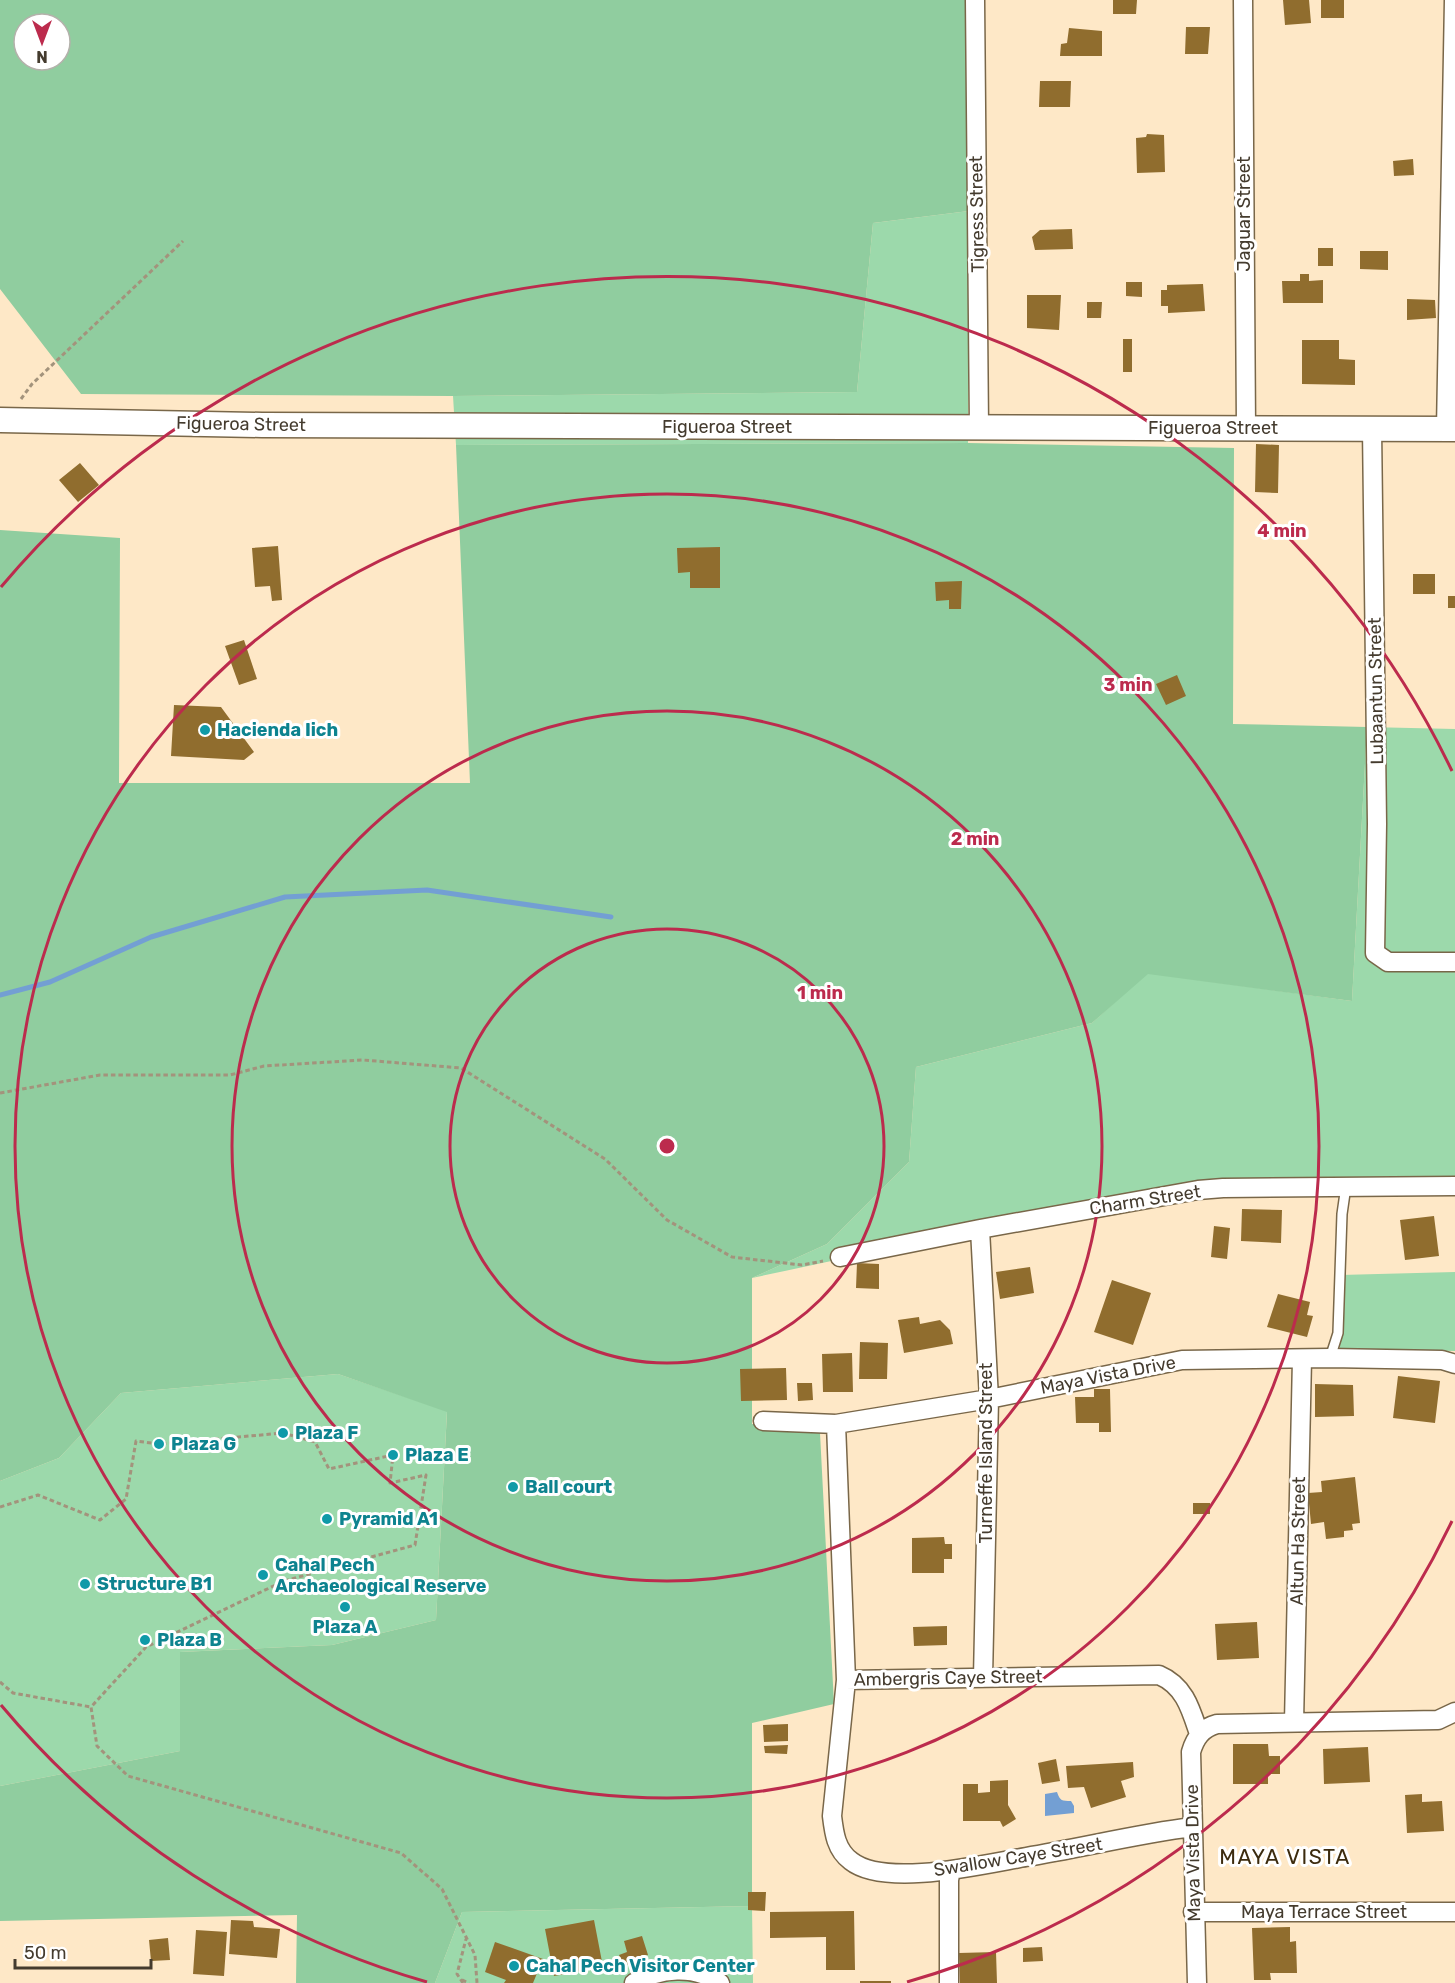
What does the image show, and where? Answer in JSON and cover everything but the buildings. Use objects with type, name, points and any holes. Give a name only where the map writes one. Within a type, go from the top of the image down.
[{"type":"street","name":"Tigress Street","points":[[975,0],[979,428]]},
{"type":"street","name":"Jaguar Street","points":[[1243,0],[1245,427]]},
{"type":"street","points":[[1450,429],[1454,0]]},
{"type":"street","name":"Figueroa Street","points":[[3,420],[262,425],[1450,429]]},
{"type":"street","name":"Lubaantun Street","points":[[1372,428],[1377,812],[1375,953],[1388,962],[1455,962]]},
{"type":"street","name":"Charm Street","points":[[840,1257],[980,1228],[1198,1190],[1455,1186]]},
{"type":"street","name":"Turneffe Island Street","points":[[980,1228],[989,1399],[983,1678]]},
{"type":"street","name":"Maya Vista Drive","points":[[763,1421],[836,1424],[989,1399],[1182,1360],[1330,1358],[1442,1360],[1455,1364]]},
{"type":"street","name":"Altun Ha Street","points":[[1294,1722],[1302,1359]]},
{"type":"street","name":"Ambergris Caye Street","points":[[836,1424],[846,1680],[1159,1675],[1171,1680],[1181,1690],[1199,1734]]},
{"type":"street","name":"Swallow Caye Street","points":[[846,1680],[832,1816],[840,1850],[851,1862],[870,1870],[892,1873],[951,1870],[1192,1827]]},
{"type":"street","points":[[1199,1734],[1207,1727],[1217,1724],[1438,1720],[1455,1712]]},
{"type":"street","name":"Maya Vista Drive","points":[[1197,1983],[1193,1912],[1191,1752],[1193,1743],[1199,1734]]},
{"type":"street","points":[[949,1983],[949,1880],[951,1870]]},
{"type":"street","name":"Maya Terrace Street","points":[[1193,1912],[1455,1912]]},
{"type":"street","points":[[634,1983],[665,1971],[689,1971],[712,1977],[720,1983]]},
{"type":"lane","points":[[1330,1358],[1338,1334],[1342,1214],[1346,1186]]},
{"type":"path","points":[[3,420],[32,384],[183,241]]},
{"type":"path","points":[[0,1093],[100,1076],[230,1076],[264,1066],[363,1060],[461,1068],[605,1159],[667,1220],[732,1257],[802,1265],[840,1257]]},
{"type":"path","points":[[0,1507],[38,1495],[100,1520],[126,1499],[136,1441],[159,1444],[283,1433],[315,1442],[329,1468],[393,1455],[390,1483],[426,1475],[415,1545],[284,1581],[146,1647],[91,1707]]},
{"type":"path","points":[[0,1682],[13,1693],[91,1707]]},
{"type":"path","points":[[91,1707],[97,1746],[128,1776],[401,1854],[442,1889],[475,1954],[477,1983]]},
{"type":"path","points":[[466,1937],[457,1974],[463,1982],[469,1983]]},
{"type":"green space","points":[[0,0],[970,0],[969,211],[873,223],[857,392],[453,396],[81,394],[0,289]]},
{"type":"green space","points":[[969,211],[968,443],[456,445],[453,396],[857,392],[873,223]]},
{"type":"green space","points":[[968,443],[1234,448],[1233,724],[1367,727],[1352,1001],[1148,974],[1092,1023],[916,1067],[909,1162],[827,1244],[752,1278],[752,1424],[820,1433],[834,1704],[752,1723],[752,1906],[462,1912],[435,1983],[296,1983],[297,1915],[0,1921],[0,1786],[180,1751],[180,1652],[332,1645],[436,1620],[447,1412],[338,1374],[121,1393],[59,1458],[0,1481],[0,530],[120,538],[119,783],[470,783],[456,445]]},
{"type":"green space","points":[[1367,727],[1455,729],[1455,1177],[1210,1180],[752,1278],[827,1244],[909,1162],[916,1067],[1092,1023],[1147,973],[1352,1001]]},
{"type":"green space","points":[[1455,1272],[1455,1351],[1340,1349],[1340,1275]]},
{"type":"green space","points":[[338,1374],[447,1411],[436,1620],[332,1645],[180,1652],[180,1751],[0,1786],[0,1481],[59,1458],[121,1393]]},
{"type":"green space","points":[[752,1906],[753,1983],[435,1983],[462,1912]]},
{"type":"water","points":[[1057,1792],[1062,1800],[1071,1801],[1074,1813],[1045,1816],[1045,1794]]},
{"type":"waterway","points":[[0,995],[50,982],[151,937],[285,897],[427,890],[611,917]]},
{"type":"place","name":"Hacienda Iich","points":[[205,730]]},
{"type":"place","name":"Plaza F","points":[[283,1433]]},
{"type":"place","name":"Plaza G","points":[[159,1444]]},
{"type":"place","name":"Plaza E","points":[[393,1455]]},
{"type":"place","name":"Ball court","points":[[513,1487]]},
{"type":"place","name":"Pyramid A1","points":[[327,1519]]},
{"type":"place","name":"Cahal Pech Archaeological Reserve","points":[[263,1575]]},
{"type":"place","name":"Structure B1","points":[[85,1584]]},
{"type":"place","name":"Plaza A","points":[[345,1607]]},
{"type":"place","name":"Plaza B","points":[[145,1640]]},
{"type":"place","name":"Cahal Pech Visitor Center","points":[[514,1966]]},
{"type":"district","name":"MAYA VISTA","points":[[1285,1856]]}]
